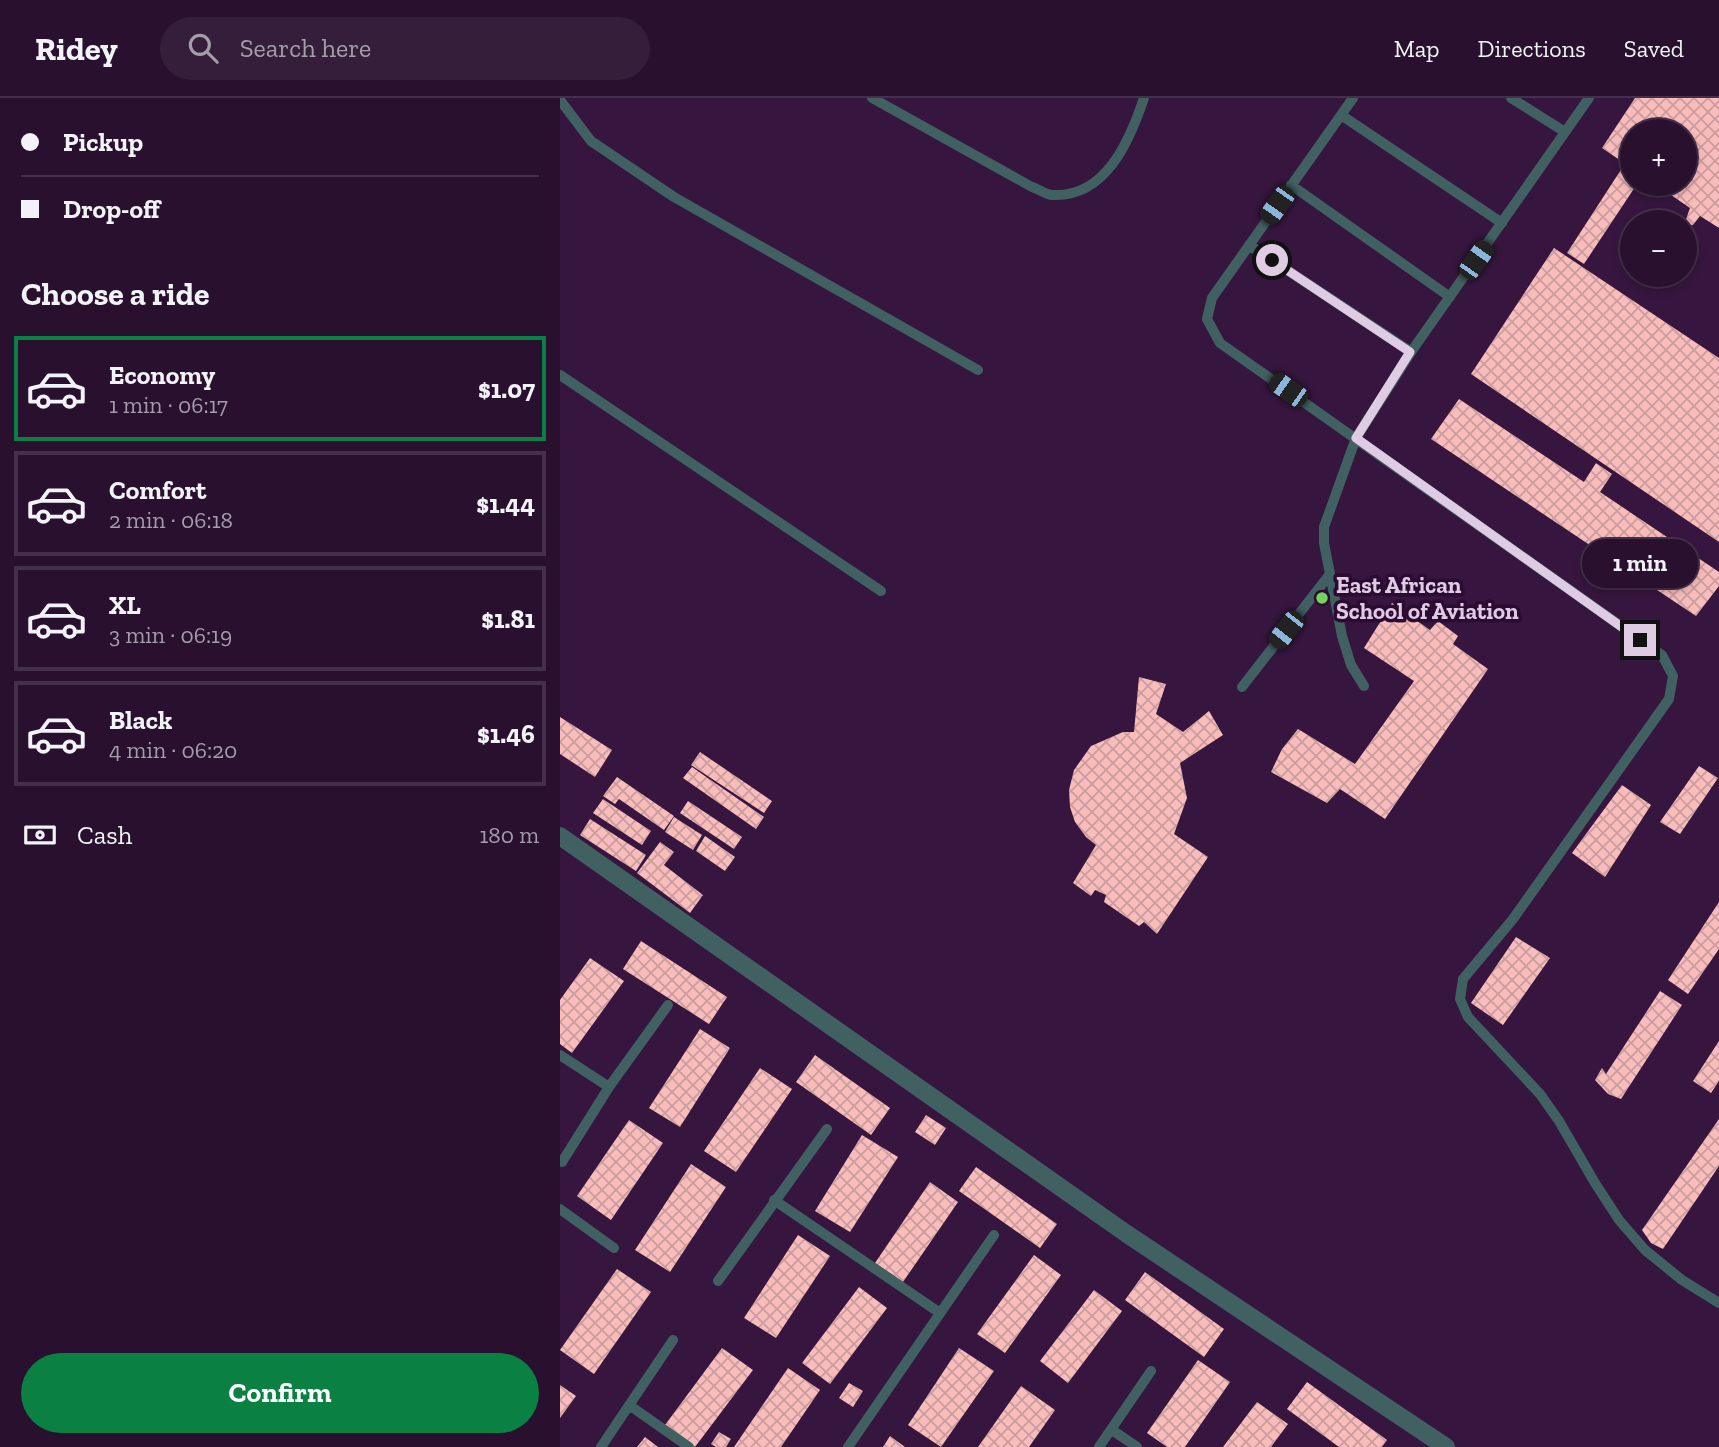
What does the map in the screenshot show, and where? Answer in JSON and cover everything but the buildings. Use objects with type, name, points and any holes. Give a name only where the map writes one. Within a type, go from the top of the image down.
[{"type":"street","points":[[560,836],[1127,1234],[1446,1447]]},
{"type":"lane","points":[[872,98],[1051,195],[1081,191],[1096,181],[1116,161],[1131,135],[1144,98]]},
{"type":"lane","points":[[1353,98],[1212,298],[1207,320],[1220,343],[1662,655],[1673,676],[1669,699],[1513,919],[1463,979],[1460,999],[1468,1017],[1540,1094],[1595,1183],[1645,1250],[1682,1280],[1719,1303]]},
{"type":"lane","points":[[1511,98],[1566,132]]},
{"type":"lane","points":[[1364,686],[1351,665],[1342,636],[1324,543],[1324,527],[1356,438],[1410,352],[1589,98]]},
{"type":"lane","points":[[560,100],[590,141],[674,197],[978,370]]},
{"type":"lane","points":[[1341,115],[1502,223]]},
{"type":"lane","points":[[1291,185],[1450,297]]},
{"type":"lane","points":[[1249,245],[1410,352]]},
{"type":"lane","points":[[560,375],[881,591]]},
{"type":"lane","points":[[1242,687],[1330,574]]},
{"type":"lane","points":[[562,1163],[609,1087],[668,1005]]},
{"type":"lane","points":[[560,1055],[609,1087]]},
{"type":"lane","points":[[718,1281],[827,1129]]},
{"type":"lane","points":[[774,1200],[940,1312]]},
{"type":"lane","points":[[560,1209],[614,1248]]},
{"type":"lane","points":[[848,1447],[994,1235]]},
{"type":"lane","points":[[601,1447],[673,1340]]},
{"type":"lane","points":[[1099,1447],[1151,1371]]},
{"type":"lane","points":[[629,1405],[689,1447]]},
{"type":"lane","points":[[1112,1430],[1136,1447]]},
{"type":"place","name":"East African School of Aviation","points":[[1322,598]]},
{"type":"route","points":[[1272,260],[1410,352],[1356,438],[1640,640]]}]
